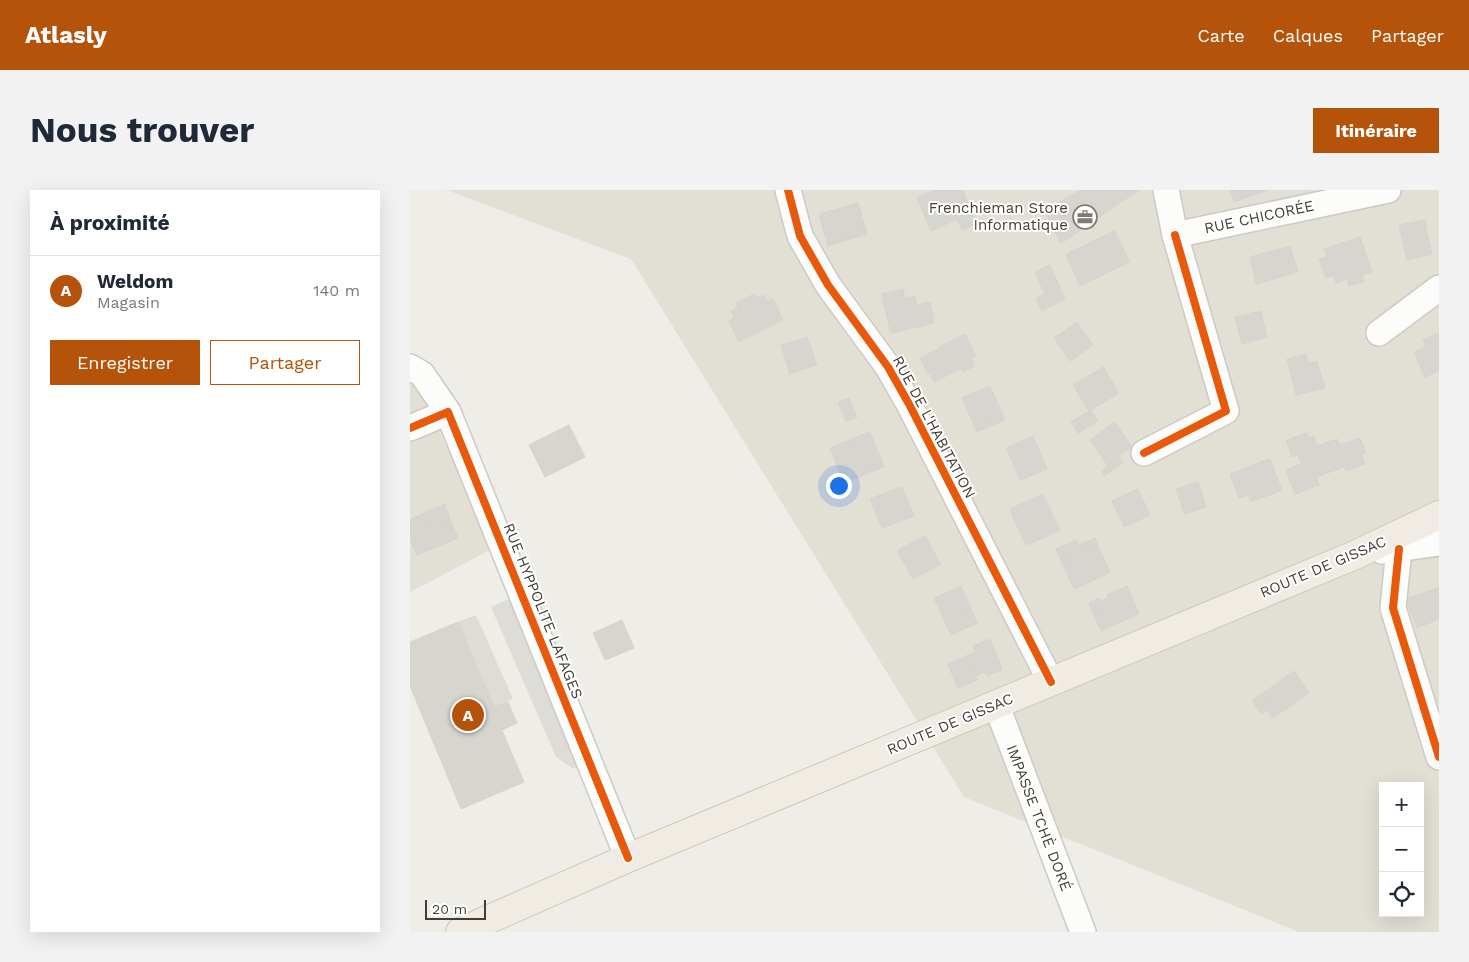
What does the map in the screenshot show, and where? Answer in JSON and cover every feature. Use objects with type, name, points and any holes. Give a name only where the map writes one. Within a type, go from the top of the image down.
[{"type":"main road","name":"ROUTE DE GISSAC","points":[[460,932],[628,858],[1355,555],[1439,515]]},
{"type":"street","name":"RUE DE L'HABITATION","points":[[788,190],[800,236],[828,285],[888,367],[1051,682]]},
{"type":"street","points":[[1144,453],[1226,411],[1175,235],[1166,190]]},
{"type":"street","name":"RUE CHICORÉE","points":[[1175,235],[1388,190]]},
{"type":"street","points":[[1379,332],[1439,288]]},
{"type":"street","name":"RUE HYPPOLITE LAFAGES","points":[[410,367],[422,374],[448,412],[628,858]]},
{"type":"street","points":[[410,428],[448,412]]},
{"type":"street","points":[[1355,555],[1439,543]]},
{"type":"street","points":[[1399,549],[1393,608],[1439,757]]},
{"type":"street","name":"IMPASSE TCHÈ DORÉ","points":[[996,704],[1082,932]]},
{"type":"shaded area","points":[[447,190],[1439,190],[1439,932],[1299,932],[964,797],[631,259]]},
{"type":"shaded area","points":[[410,376],[422,392],[494,548],[410,592]]},
{"type":"shaded area","points":[[509,599],[581,767],[572,768],[556,757],[491,607]]},
{"type":"shaded area","points":[[476,615],[513,699],[494,707],[458,622]]},
{"type":"building","points":[[934,190],[948,190],[949,192],[926,202],[932,215],[925,217],[917,198]]},
{"type":"building","points":[[948,190],[963,190],[977,224],[962,230],[957,219],[931,231],[925,217],[932,215],[926,202],[949,192]]},
{"type":"building","name":"Frenchieman Store Informatique","points":[[1081,190],[1139,190],[1060,244],[1056,234],[1073,226],[1068,214],[1057,219],[1051,207]]},
{"type":"building","points":[[1230,190],[1239,190],[1242,199],[1234,202]]},
{"type":"building","points":[[1239,190],[1268,190],[1242,199]]},
{"type":"building","points":[[858,203],[864,223],[860,224],[862,233],[855,235],[853,230],[843,233],[845,238],[831,242],[827,231],[824,232],[819,214]]},
{"type":"building","points":[[1051,207],[1057,219],[1068,214],[1073,226],[1056,234],[1044,210]]},
{"type":"building","points":[[1425,220],[1426,229],[1401,234],[1399,225]]},
{"type":"building","points":[[864,223],[867,234],[828,246],[824,232],[827,231],[831,242],[845,238],[843,233],[853,230],[855,235],[862,233],[860,224]]},
{"type":"building","points":[[1426,229],[1432,254],[1407,260],[1401,234]]},
{"type":"building","points":[[1115,231],[1130,262],[1123,265],[1108,234]]},
{"type":"building","points":[[1108,234],[1123,265],[1086,283],[1071,252]]},
{"type":"building","points":[[1360,237],[1372,272],[1362,275],[1364,282],[1349,286],[1347,279],[1336,283],[1334,275],[1326,278],[1319,259],[1327,257],[1324,249]]},
{"type":"building","points":[[1290,246],[1298,272],[1256,284],[1250,257]]},
{"type":"building","points":[[1071,252],[1086,283],[1080,286],[1066,255]]},
{"type":"building","points":[[1050,265],[1054,274],[1039,281],[1035,272]]},
{"type":"building","points":[[1054,274],[1065,299],[1042,311],[1036,298],[1045,294],[1039,281]]},
{"type":"building","points":[[903,289],[905,299],[884,304],[882,294]]},
{"type":"building","points":[[754,294],[760,305],[773,299],[783,320],[739,342],[729,321],[742,314],[736,303]]},
{"type":"building","points":[[764,295],[768,302],[760,305],[756,298]]},
{"type":"building","points":[[915,296],[917,305],[930,302],[934,323],[891,333],[884,304]]},
{"type":"building","points":[[738,307],[742,314],[734,318],[731,311]]},
{"type":"building","points":[[1261,311],[1267,337],[1242,344],[1235,317]]},
{"type":"building","points":[[1077,322],[1081,328],[1067,338],[1063,332]]},
{"type":"building","points":[[1081,328],[1093,345],[1070,361],[1054,338],[1063,332],[1067,338]]},
{"type":"building","points":[[1439,333],[1439,341],[1426,347],[1423,340]]},
{"type":"building","points":[[965,334],[976,356],[971,358],[974,366],[963,372],[962,368],[934,382],[920,358]]},
{"type":"building","points":[[807,337],[817,365],[808,368],[799,340]]},
{"type":"building","points":[[799,340],[808,368],[790,374],[781,345]]},
{"type":"building","points":[[1439,341],[1439,371],[1425,377],[1414,352]]},
{"type":"building","points":[[1306,354],[1308,363],[1317,361],[1325,388],[1296,395],[1287,359]]},
{"type":"building","points":[[1103,367],[1119,393],[1091,410],[1098,421],[1078,433],[1071,422],[1089,411],[1073,385]]},
{"type":"building","points":[[990,386],[1005,420],[993,425],[989,417],[981,420],[974,406],[967,409],[962,398]]},
{"type":"building","points":[[849,398],[857,417],[846,421],[838,402]]},
{"type":"building","points":[[974,406],[981,420],[989,417],[993,425],[977,432],[967,409]]},
{"type":"building","points":[[1115,422],[1132,447],[1118,456],[1123,463],[1104,476],[1101,471],[1108,466],[1090,440]]},
{"type":"building","points":[[569,425],[585,457],[545,477],[539,465],[547,461],[541,449],[561,439],[557,431]]},
{"type":"building","points":[[557,431],[561,439],[541,449],[547,461],[539,465],[529,445]]},
{"type":"building","points":[[870,432],[884,467],[866,474],[863,467],[874,463],[867,445],[856,449],[852,439]]},
{"type":"building","points":[[1307,433],[1309,438],[1314,436],[1317,446],[1337,439],[1340,445],[1360,438],[1366,453],[1362,455],[1365,464],[1346,471],[1344,467],[1316,477],[1319,485],[1295,494],[1286,470],[1301,464],[1298,455],[1292,457],[1286,440]]},
{"type":"building","points":[[1033,436],[1047,469],[1028,477],[1024,467],[1020,469],[1016,459],[1012,461],[1006,448]]},
{"type":"building","points":[[852,439],[856,449],[867,445],[874,463],[863,467],[866,474],[844,483],[830,448]]},
{"type":"building","points":[[1016,459],[1020,469],[1024,467],[1028,477],[1020,480],[1012,461]]},
{"type":"building","points":[[1270,459],[1273,467],[1264,471],[1260,462]]},
{"type":"building","points":[[1260,462],[1264,471],[1273,467],[1279,483],[1270,487],[1273,494],[1251,501],[1249,495],[1239,498],[1233,482],[1243,479],[1240,470]]},
{"type":"building","points":[[1240,470],[1243,479],[1233,482],[1230,474]]},
{"type":"building","points":[[1198,482],[1206,507],[1184,514],[1176,489]]},
{"type":"building","points":[[1279,483],[1282,490],[1273,494],[1270,487]]},
{"type":"building","points":[[902,487],[911,508],[902,511],[893,490]]},
{"type":"building","points":[[1138,489],[1150,515],[1124,527],[1112,501]]},
{"type":"building","points":[[893,490],[902,511],[911,508],[914,516],[882,528],[870,499]]},
{"type":"building","points":[[1043,494],[1060,530],[1041,539],[1039,535],[1031,538],[1021,517],[1014,520],[1010,509]]},
{"type":"building","points":[[445,504],[451,522],[443,525],[440,519],[426,525],[423,519],[410,524],[410,519]]},
{"type":"building","points":[[1021,517],[1031,538],[1039,535],[1041,539],[1026,545],[1014,520]]},
{"type":"building","points":[[423,519],[426,525],[440,519],[443,525],[451,522],[458,538],[417,555],[410,539],[410,524]]},
{"type":"building","points":[[925,536],[936,556],[930,559],[919,539]]},
{"type":"building","points":[[1095,538],[1097,544],[1066,557],[1074,576],[1069,578],[1056,549],[1076,540],[1078,545]]},
{"type":"building","points":[[919,539],[930,559],[936,556],[941,564],[913,579],[897,551]]},
{"type":"building","points":[[1097,544],[1110,573],[1074,589],[1069,578],[1074,576],[1066,557]]},
{"type":"building","points":[[961,586],[970,606],[961,610],[968,627],[951,635],[934,598]]},
{"type":"building","points":[[1127,586],[1139,614],[1127,619],[1125,613],[1104,622],[1099,610],[1093,613],[1089,603],[1099,598],[1101,601],[1108,598],[1107,595]]},
{"type":"building","points":[[1439,587],[1439,619],[1417,628],[1409,608],[1427,601],[1424,593]]},
{"type":"building","points":[[1424,593],[1427,601],[1409,608],[1406,599]]},
{"type":"building","points":[[970,606],[977,624],[968,627],[961,610]]},
{"type":"building","points":[[1099,610],[1104,622],[1125,613],[1127,619],[1101,631],[1093,613]]},
{"type":"building","points":[[622,620],[634,648],[605,660],[593,633]]},
{"type":"building","points":[[458,622],[494,707],[508,702],[517,723],[502,730],[524,782],[461,809],[410,686],[410,642]]},
{"type":"building","points":[[990,639],[999,661],[983,668],[973,646]]},
{"type":"building","points":[[976,652],[983,668],[999,661],[1002,670],[987,676],[985,672],[976,676],[977,680],[958,688],[954,679],[972,671],[966,656]]},
{"type":"building","points":[[966,656],[972,671],[954,679],[948,664]]},
{"type":"building","points":[[1294,671],[1309,693],[1273,718],[1267,710],[1261,714],[1252,701],[1262,694],[1271,708],[1276,704],[1270,696],[1285,686],[1281,680]]},
{"type":"building","points":[[1281,680],[1285,686],[1270,696],[1276,704],[1271,708],[1262,694]]},
{"type":"cycle path","points":[[788,190],[800,236],[828,285],[888,367],[909,404],[1051,682]]},
{"type":"cycle path","points":[[1144,453],[1226,411],[1175,235]]},
{"type":"cycle path","points":[[410,428],[448,412],[628,858]]},
{"type":"cycle path","points":[[1399,549],[1393,608],[1439,757]]},
{"type":"place","name":"Frenchieman Store Informatique","points":[[1085,217]]},
{"type":"place","name":"Weldom","points":[[468,715]]}]
